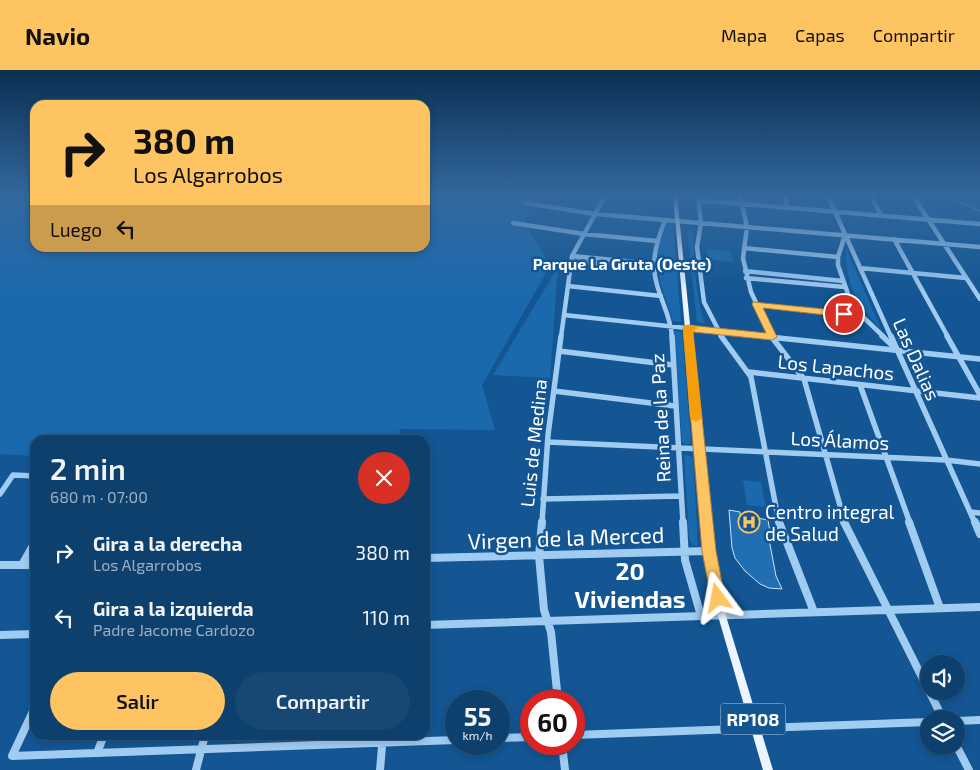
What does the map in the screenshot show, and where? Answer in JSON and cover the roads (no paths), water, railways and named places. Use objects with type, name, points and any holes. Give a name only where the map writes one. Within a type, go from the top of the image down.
[{"type":"main road","name":"RP108","points":[[679,229],[709,551],[722,616],[768,770]]},
{"type":"street","points":[[550,229],[658,241]]},
{"type":"street","name":"Luis de Medina","points":[[557,690],[551,632],[544,610],[538,556],[548,442],[572,258],[587,229]]},
{"type":"street","name":"Reina de la Paz","points":[[662,229],[654,252],[656,283],[671,327],[684,551],[701,616]]},
{"type":"street","points":[[700,229],[697,247],[703,297],[718,331],[749,372],[780,528],[814,612]]},
{"type":"street","points":[[747,229],[744,248],[745,272],[756,304],[772,337],[804,379],[847,530],[920,673]]},
{"type":"street","points":[[767,229],[980,247]]},
{"type":"street","name":"Las Dalias","points":[[842,229],[980,534]]},
{"type":"street","points":[[934,229],[980,299]]},
{"type":"street","points":[[845,235],[838,257],[838,265],[845,287],[861,315],[897,350]]},
{"type":"street","points":[[894,239],[980,397]]},
{"type":"street","points":[[744,248],[838,257]]},
{"type":"street","points":[[572,258],[655,267]]},
{"type":"street","points":[[860,268],[966,278]]},
{"type":"street","points":[[745,272],[843,281]]},
{"type":"street","points":[[746,278],[845,287]]},
{"type":"street","points":[[568,286],[661,296]]},
{"type":"street","points":[[756,304],[861,315]]},
{"type":"street","points":[[564,315],[980,359]]},
{"type":"street","points":[[559,351],[673,365]]},
{"type":"street","name":"Los Lapachos","points":[[749,372],[980,397]]},
{"type":"street","points":[[860,385],[940,608]]},
{"type":"street","points":[[554,391],[676,406]]},
{"type":"street","name":"Los Álamos","points":[[548,442],[946,460],[980,464]]},
{"type":"street","points":[[0,494],[13,476],[30,476]]},
{"type":"street","points":[[543,499],[681,496]]},
{"type":"street","points":[[970,512],[980,513]]},
{"type":"street","points":[[22,565],[30,551]]},
{"type":"street","name":"Virgen de la Merced","points":[[430,558],[709,551]]},
{"type":"street","points":[[0,565],[30,565]]},
{"type":"street","points":[[430,625],[980,607]]},
{"type":"street","points":[[0,634],[30,634]]},
{"type":"street","points":[[30,718],[12,756],[201,749],[365,740]]},
{"type":"street","points":[[965,721],[980,720]]},
{"type":"street","points":[[585,735],[920,722]]},
{"type":"street","points":[[97,753],[102,740]]},
{"type":"street","points":[[196,770],[204,740]]},
{"type":"street","points":[[380,770],[383,740]]},
{"type":"street","points":[[430,740],[445,740]]},
{"type":"street","points":[[563,755],[565,770]]},
{"type":"street","points":[[961,755],[969,770]]},
{"type":"place","name":"Centro integral de Salud","points":[[749,522]]},
{"type":"district","name":"Parque La Gruta (Oeste)","points":[[622,263]]},
{"type":"district","name":"20 Viviendas","points":[[630,584]]}]
